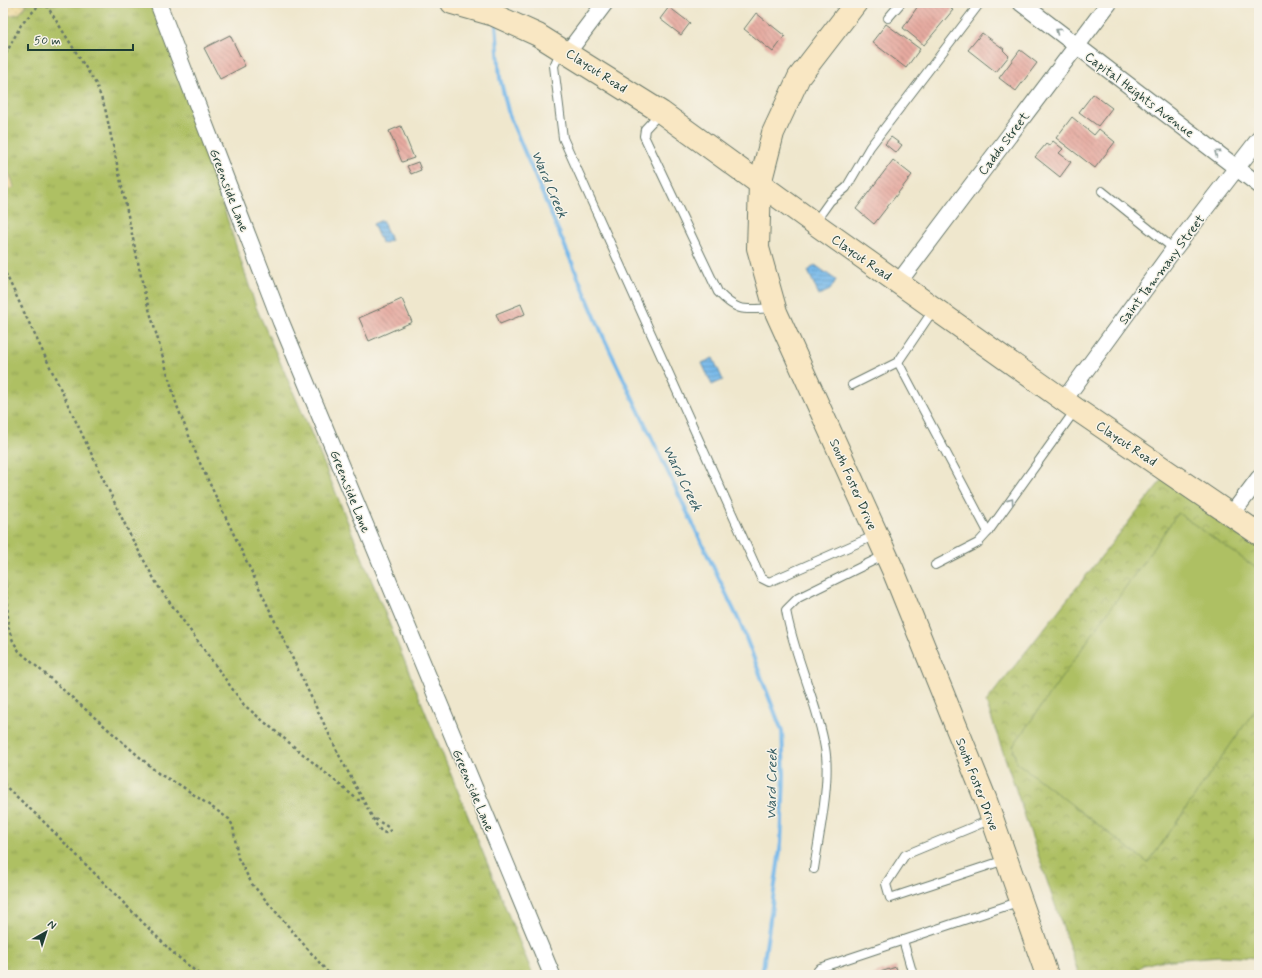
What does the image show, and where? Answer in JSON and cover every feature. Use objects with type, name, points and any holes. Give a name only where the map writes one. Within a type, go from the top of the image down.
[{"type":"street","name":"Greenside Lane","points":[[158,3],[281,322],[552,975]]},
{"type":"street","points":[[565,50],[605,3]]},
{"type":"street","name":"South Foster Drive","points":[[856,3],[799,77],[773,133],[760,184],[758,248],[775,308],[886,554],[992,819],[1047,975]]},
{"type":"street","name":"Capital Heights Avenue","points":[[1020,3],[1259,185]]},
{"type":"street","name":"Caddo Street","points":[[898,283],[1109,3]]},
{"type":"street","name":"Claycut Road","points":[[458,4],[494,15],[526,29],[565,50],[661,112],[898,283],[1259,534]]},
{"type":"street","name":"Saint Tammany Street","points":[[1070,404],[1174,249],[1259,139]]},
{"type":"street","points":[[1232,514],[1259,478]]},
{"type":"lane","points":[[888,18],[901,3]]},
{"type":"lane","points":[[814,223],[830,201],[846,188],[870,147],[980,3]]},
{"type":"lane","points":[[565,50],[554,66],[563,138],[761,578],[769,582],[877,534]]},
{"type":"lane","points":[[661,112],[645,129],[644,136],[718,292],[729,304],[740,310],[775,308]]},
{"type":"lane","points":[[1102,191],[1174,249]]},
{"type":"lane","points":[[852,385],[898,362],[934,308]]},
{"type":"lane","points":[[898,362],[988,532]]},
{"type":"lane","points":[[935,565],[978,543],[988,532],[1070,404]]},
{"type":"lane","points":[[814,869],[826,777],[826,748],[811,690],[790,635],[786,610],[798,598],[886,554]]},
{"type":"lane","points":[[992,819],[906,855],[886,884],[890,898],[1006,860]]},
{"type":"lane","points":[[814,975],[820,968],[1021,902]]},
{"type":"lane","points":[[903,940],[913,975]]},
{"type":"path","points":[[3,60],[21,25],[38,6],[47,6],[96,84],[105,108],[144,295],[177,406],[199,461],[340,758],[382,832],[386,834],[390,831],[388,827],[375,819]]},
{"type":"path","points":[[3,268],[130,535],[158,586],[244,705],[358,800],[364,800]]},
{"type":"path","points":[[3,555],[9,630],[13,642],[19,651],[159,774],[180,785],[229,819],[233,826],[238,858],[252,884],[330,975]]},
{"type":"path","points":[[3,784],[42,820],[176,956],[200,975]]},
{"type":"green space","points":[[3,3],[157,3],[256,307],[315,442],[533,975],[3,975]]},
{"type":"green space","points":[[1165,476],[1259,543],[1259,958],[1219,956],[1159,961],[1143,965],[1131,975],[1079,975],[986,702]]},
{"type":"green space","points":[[1178,513],[1259,570],[1259,704],[1148,863],[1016,762],[1013,746]]},
{"type":"sand","points":[[6,3],[25,3],[26,5],[20,13],[10,16],[5,10]]},
{"type":"sand","points":[[3,167],[11,177],[14,187],[11,190],[3,186]]},
{"type":"water","points":[[382,220],[391,240],[382,244],[373,224]]},
{"type":"water","points":[[815,265],[836,280],[830,290],[819,295],[808,271]]},
{"type":"water","points":[[713,358],[723,380],[712,385],[702,363]]},
{"type":"building","points":[[920,3],[955,3],[951,9],[953,10],[924,45],[903,28]]},
{"type":"building","points":[[669,7],[690,23],[681,35],[660,19]]},
{"type":"building","points":[[756,13],[785,36],[773,52],[744,29]]},
{"type":"building","points":[[886,24],[920,49],[906,68],[872,42]]},
{"type":"building","points":[[982,33],[1004,49],[1003,50],[1009,56],[996,72],[968,50]]},
{"type":"building","points":[[230,35],[245,66],[220,79],[204,48]]},
{"type":"building","points":[[1020,50],[1037,63],[1016,91],[999,78]]},
{"type":"building","points":[[1093,94],[1112,108],[1098,126],[1079,112]]},
{"type":"building","points":[[1072,117],[1094,135],[1099,129],[1115,142],[1095,168],[1056,138]]},
{"type":"building","points":[[401,126],[414,158],[402,162],[389,131]]},
{"type":"building","points":[[891,137],[902,145],[896,153],[885,144]]},
{"type":"building","points":[[1053,141],[1063,149],[1059,153],[1071,162],[1060,177],[1035,157],[1046,144],[1049,146]]},
{"type":"building","points":[[893,160],[912,175],[874,224],[856,209]]},
{"type":"building","points":[[418,162],[421,170],[411,174],[407,166]]},
{"type":"building","points":[[402,299],[412,322],[369,341],[359,318]]},
{"type":"building","points":[[521,304],[525,314],[500,324],[496,314]]},
{"type":"building","points":[[896,967],[899,975],[871,975]]},
{"type":"waterway","name":"Ward Creek","points":[[496,23],[500,78],[509,115],[604,338],[741,625],[782,731],[784,775],[781,843],[762,975]]}]
